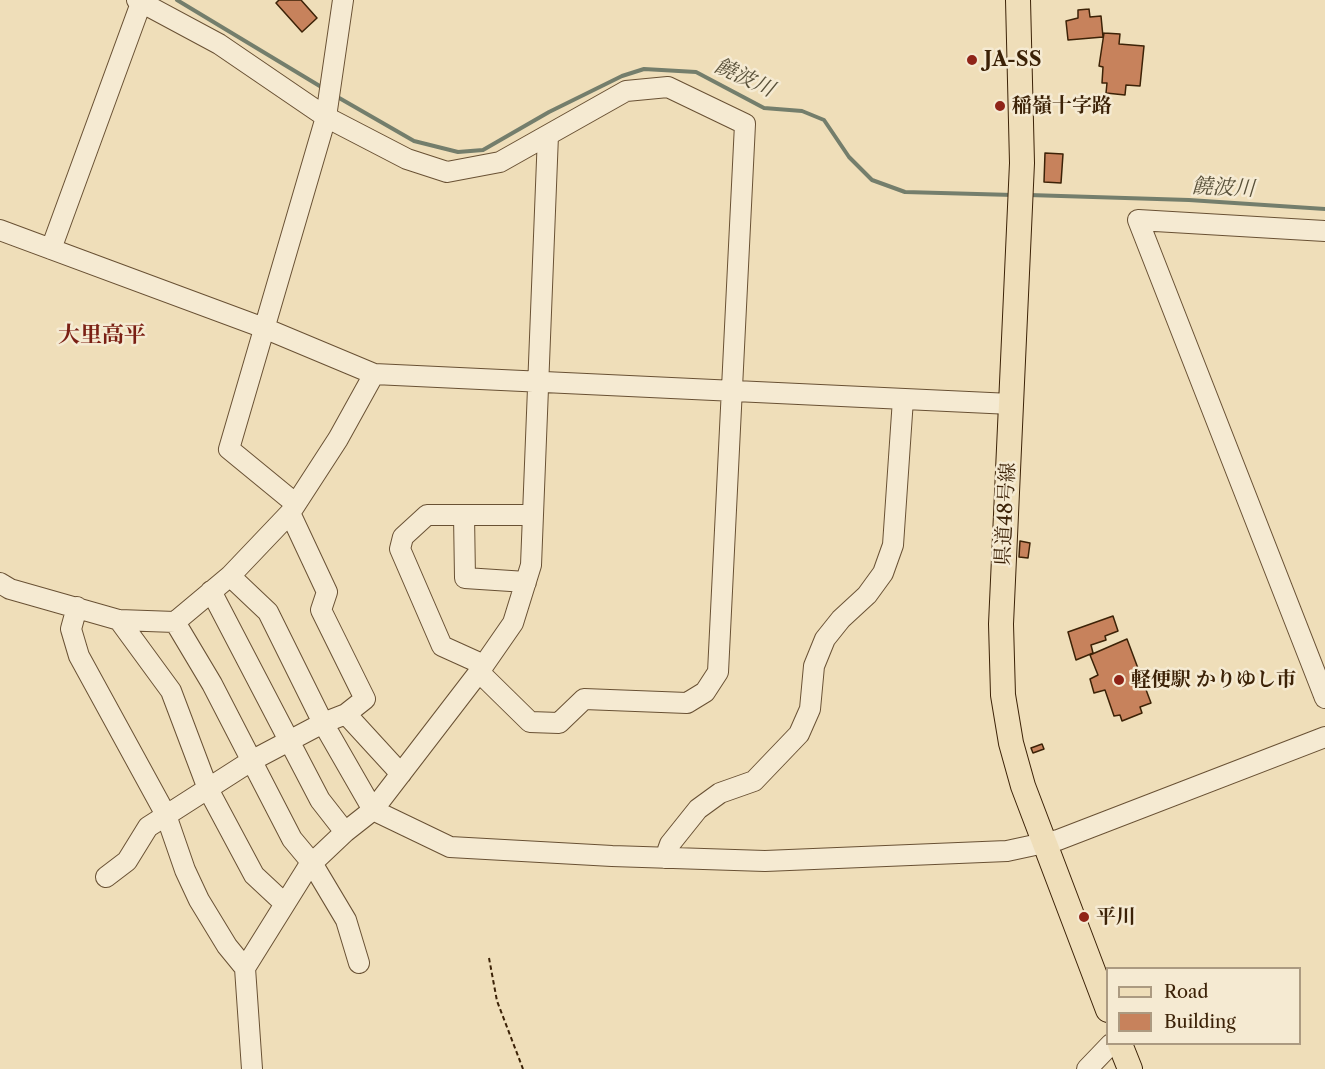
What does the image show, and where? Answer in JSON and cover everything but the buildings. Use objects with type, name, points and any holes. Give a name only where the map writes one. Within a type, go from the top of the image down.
[{"type":"main road","name":"県道48号線","points":[[1018,0],[1022,163],[1001,624],[1003,695],[1016,763],[1106,1007]]},
{"type":"main road","points":[[1120,1045],[1130,1069]]},
{"type":"street","points":[[105,877],[127,861],[147,827],[251,761],[323,723],[346,714],[365,699],[321,610],[327,592],[293,509],[229,449],[326,117],[343,0]]},
{"type":"street","points":[[51,249],[139,1],[219,44],[326,117],[407,159],[447,172],[501,162],[626,91],[668,87],[745,124],[718,672],[705,692],[687,703],[584,699],[559,723],[530,722],[481,669],[442,646],[400,549],[403,537],[427,515],[533,515]]},
{"type":"street","points":[[245,968],[284,903],[312,863],[373,810],[481,669],[513,623],[531,565],[548,135]]},
{"type":"street","points":[[1325,231],[1138,220],[1325,698]]},
{"type":"street","points":[[0,230],[264,328],[374,374],[1011,404]]},
{"type":"street","points":[[0,583],[10,589],[119,620],[175,622],[230,576],[293,509],[338,439],[374,374]]},
{"type":"street","points":[[665,858],[670,844],[698,809],[720,793],[754,781],[799,734],[810,709],[814,666],[825,639],[841,619],[867,595],[883,573],[893,545],[903,399]]},
{"type":"street","points":[[464,515],[465,578],[526,582]]},
{"type":"street","points":[[230,576],[268,612],[323,723],[373,810],[450,847],[665,858],[822,861],[1007,851],[1045,845],[1325,737]]},
{"type":"street","points":[[211,591],[320,800],[345,832]]},
{"type":"street","points":[[77,607],[70,629],[79,656],[166,815],[184,870],[199,900],[227,946],[245,968],[254,1068]]},
{"type":"street","points":[[119,620],[171,691],[208,789],[254,875],[284,903]]},
{"type":"street","points":[[175,622],[212,684],[292,839],[312,863],[346,920],[359,963]]},
{"type":"street","points":[[346,714],[401,774]]},
{"type":"street","points":[[1087,1069],[1110,1045]]},
{"type":"path","points":[[489,958],[497,1001],[523,1069]]},
{"type":"waterway","name":"饒波川","points":[[177,0],[323,88]]},
{"type":"waterway","name":"饒波川","points":[[334,95],[414,141],[458,152],[483,150],[549,112],[622,76],[644,69],[696,72],[764,108],[802,111],[824,120],[849,157],[872,180],[905,192],[1013,195]]},
{"type":"waterway","name":"饒波川","points":[[1029,195],[1189,200],[1325,209]]},
{"type":"place","name":"JA-SS","points":[[972,60]]},
{"type":"place","name":"稲嶺十字路","points":[[1000,106]]},
{"type":"place","name":"軽便駅 かりゆし市","points":[[1119,680]]},
{"type":"place","name":"平川","points":[[1084,917]]},
{"type":"district","name":"大里高平","points":[[102,336]]}]
